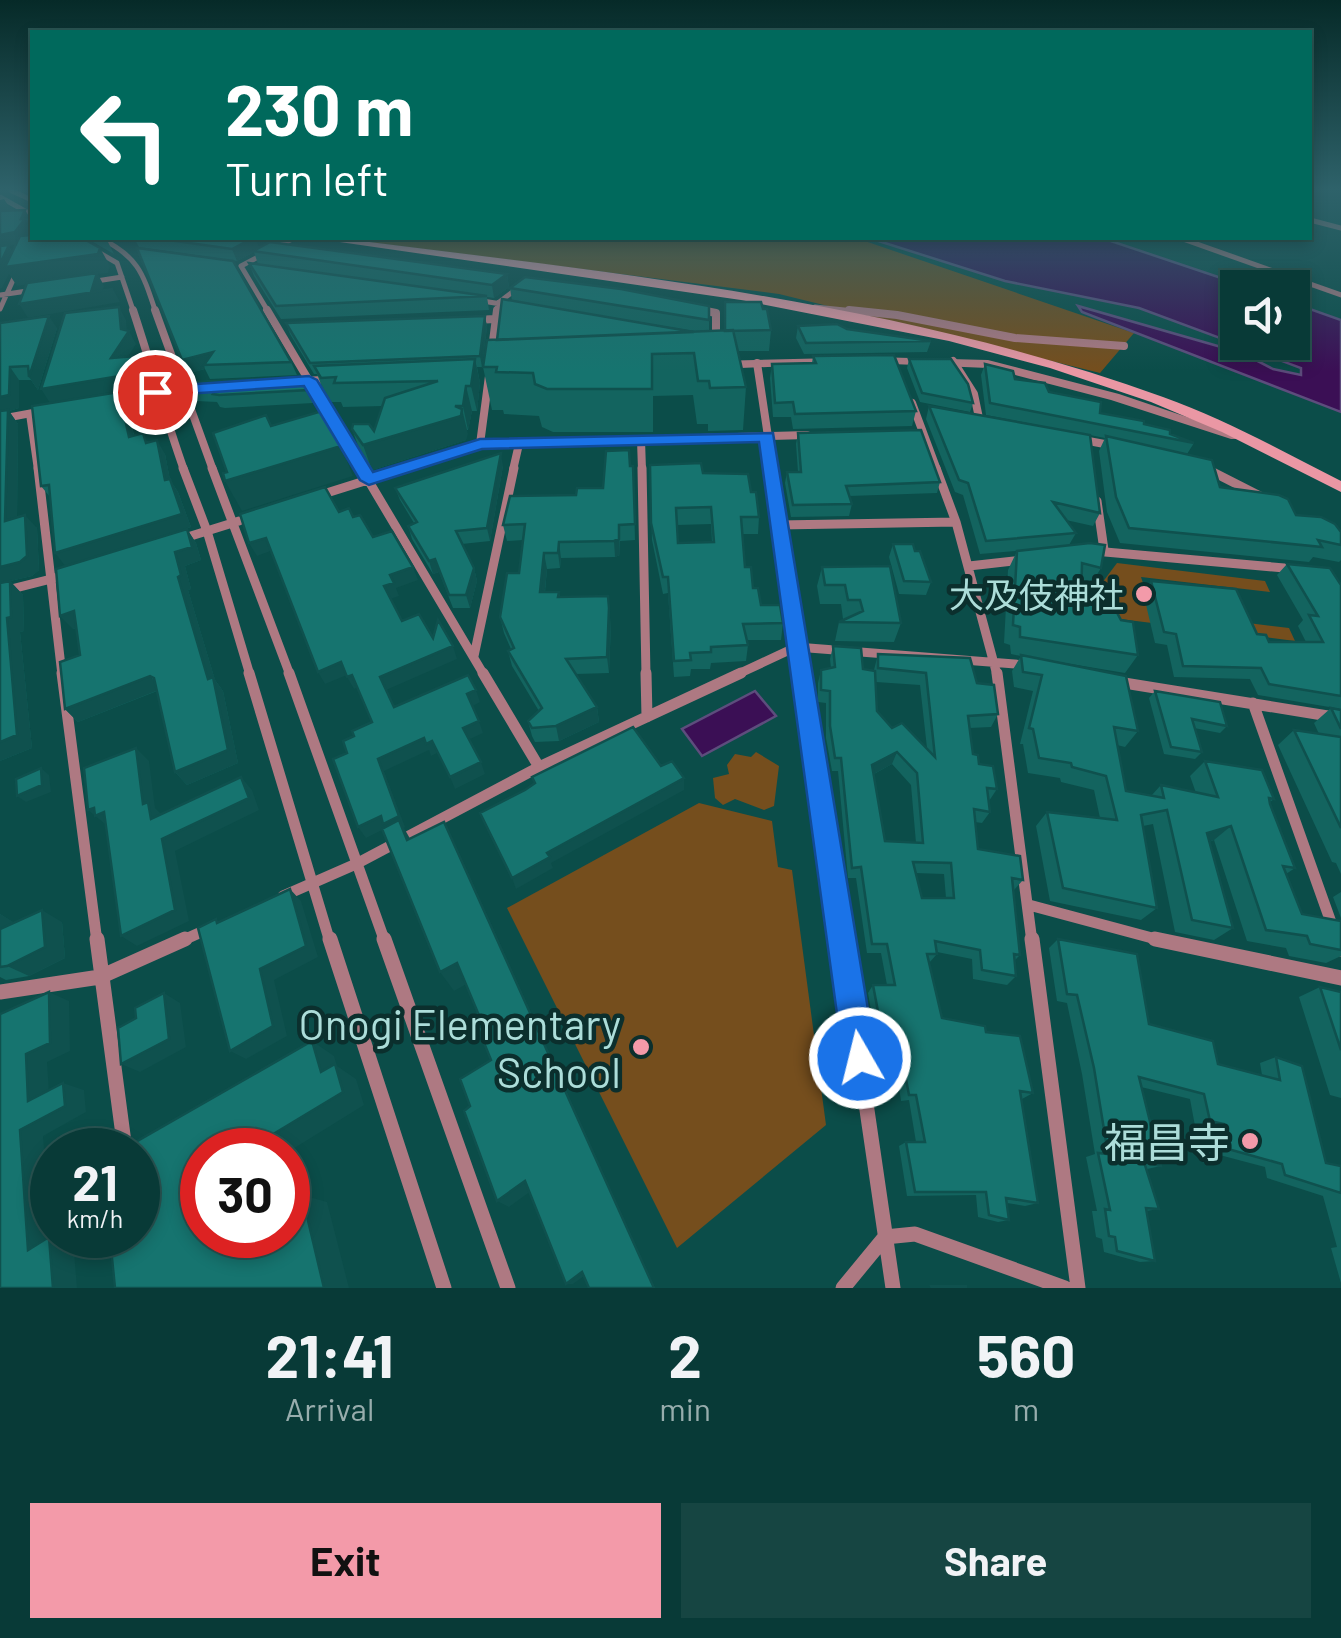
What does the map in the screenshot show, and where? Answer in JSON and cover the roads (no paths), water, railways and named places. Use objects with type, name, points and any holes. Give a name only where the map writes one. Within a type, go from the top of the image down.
[{"type":"main road","points":[[411,251],[814,307],[1096,378],[1161,401],[1341,487]]},
{"type":"street","points":[[94,251],[117,262],[153,372],[155,392],[206,531],[311,883],[444,1288]]},
{"type":"street","points":[[125,251],[141,269],[508,1288]]},
{"type":"street","points":[[131,251],[144,253]]},
{"type":"street","points":[[241,266],[268,251]]},
{"type":"street","points":[[1217,251],[1341,295]]},
{"type":"street","points":[[222,263],[261,269]]},
{"type":"street","points":[[0,309],[20,264]]},
{"type":"street","points":[[241,266],[539,767]]},
{"type":"street","points":[[84,283],[122,277]]},
{"type":"street","points":[[492,355],[498,303],[525,283],[508,280]]},
{"type":"street","points":[[3,295],[45,288]]},
{"type":"street","points":[[458,297],[516,306]]},
{"type":"street","points":[[814,307],[897,315],[1015,338],[1124,346]]},
{"type":"street","points":[[698,310],[716,313],[717,365]]},
{"type":"street","points":[[456,320],[496,319]]},
{"type":"street","points":[[277,327],[297,326]]},
{"type":"street","points":[[698,339],[716,342]]},
{"type":"street","points":[[953,360],[974,394],[979,418]]},
{"type":"street","points":[[698,366],[953,360],[1038,376],[1241,438]]},
{"type":"street","points":[[896,361],[902,377]]},
{"type":"street","points":[[757,363],[796,647],[894,1288]]},
{"type":"street","points":[[471,374],[508,373]]},
{"type":"street","points":[[480,444],[489,374]]},
{"type":"street","points":[[272,382],[363,378]]},
{"type":"street","points":[[0,418],[181,388],[236,384]]},
{"type":"street","points":[[45,393],[35,412],[51,580],[122,1128]]},
{"type":"street","points":[[908,393],[956,522],[995,660],[1078,1288]]},
{"type":"street","points":[[914,409],[930,411]]},
{"type":"street","points":[[963,416],[997,422]]},
{"type":"street","points":[[904,433],[924,433]]},
{"type":"street","points":[[301,501],[480,444],[826,435]]},
{"type":"street","points":[[1071,438],[1121,447]]},
{"type":"street","points":[[641,440],[647,716]]},
{"type":"street","points":[[1090,442],[1092,460]]},
{"type":"street","points":[[474,657],[518,444]]},
{"type":"street","points":[[1193,464],[1212,470],[1274,504]]},
{"type":"street","points":[[1097,496],[1104,550]]},
{"type":"street","points":[[172,542],[250,517]]},
{"type":"street","points":[[779,525],[956,522]]},
{"type":"street","points":[[1084,552],[1104,550],[1304,570]]},
{"type":"street","points":[[969,566],[1027,559]]},
{"type":"street","points":[[0,592],[86,569]]},
{"type":"street","points":[[276,899],[356,864],[539,767],[796,647],[995,660],[1050,670]]},
{"type":"street","points":[[1105,680],[1341,718]]},
{"type":"street","points":[[1252,703],[1341,948]]},
{"type":"street","points":[[1028,905],[1142,937],[1341,978]]},
{"type":"street","points":[[0,992],[100,977],[223,922]]},
{"type":"street","points":[[843,1288],[885,1237],[914,1234],[1065,1288]]},
{"type":"place","name":"大及伎神社","points":[[1144,594]]},
{"type":"place","name":"Onogi Elementary School","points":[[641,1047]]},
{"type":"place","name":"福昌寺","points":[[1250,1141]]}]
